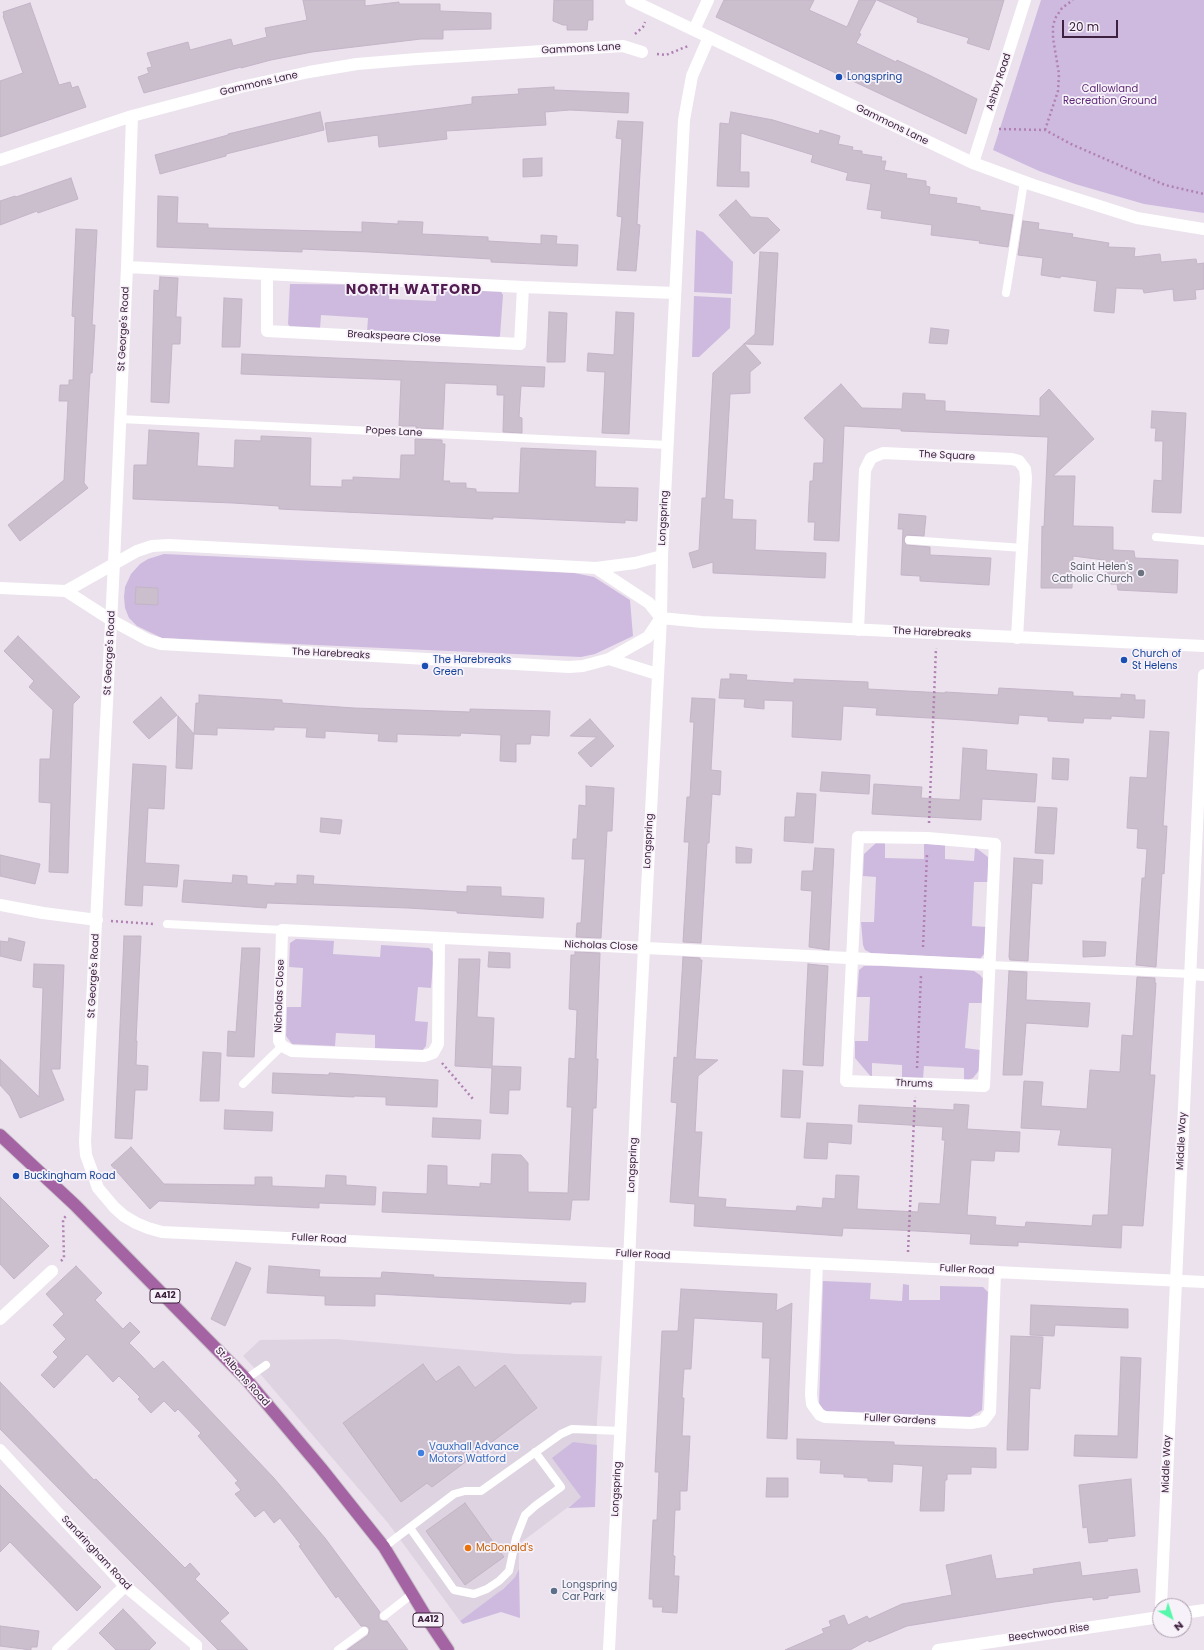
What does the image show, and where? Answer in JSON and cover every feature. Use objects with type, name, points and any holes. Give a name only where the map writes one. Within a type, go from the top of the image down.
[{"type":"main road","name":"St Albans Road","points":[[0,1135],[76,1205],[246,1379],[321,1468],[384,1547],[448,1650]]},
{"type":"street","name":"Gammons Lane","points":[[631,0],[973,163],[1024,182],[1137,218],[1204,229]]},
{"type":"street","points":[[694,30],[708,0]]},
{"type":"street","name":"Ashby Road","points":[[973,163],[1025,0]]},
{"type":"street","name":"Longspring","points":[[608,1650],[661,618],[662,556],[684,120],[692,76],[710,37]]},
{"type":"street","name":"Gammons Lane","points":[[0,160],[132,116],[241,87],[309,72],[357,64],[417,59],[623,46],[642,52]]},
{"type":"street","name":"St George's Road","points":[[98,1188],[86,1154],[85,1142],[114,563],[132,116]]},
{"type":"street","points":[[127,267],[267,275],[675,293]]},
{"type":"street","name":"Breakspeare Close","points":[[267,275],[267,331],[520,344],[523,287]]},
{"type":"street","name":"The Square","points":[[858,630],[865,470],[871,458],[877,454],[883,453],[1012,460],[1018,461],[1025,469],[1026,478],[1023,548],[1017,638]]},
{"type":"street","points":[[0,588],[66,591],[137,551],[152,546],[169,545],[596,568],[635,563],[662,556]]},
{"type":"street","points":[[596,568],[649,603],[661,618]]},
{"type":"street","name":"The Harebreaks","points":[[66,591],[111,620],[148,640],[161,644],[569,667],[583,666],[609,659],[648,637],[661,618],[702,622],[1204,646]]},
{"type":"street","points":[[609,659],[657,674]]},
{"type":"street","name":"Middle Way","points":[[1161,1598],[1204,675]]},
{"type":"street","name":"Thrums","points":[[858,837],[928,838],[995,844],[990,965],[984,1086],[846,1081],[858,837]]},
{"type":"street","points":[[0,905],[43,913],[96,920]]},
{"type":"street","name":"Nicholas Close","points":[[433,1052],[424,1056],[292,1051],[282,1046],[279,1041],[282,930],[644,948]]},
{"type":"street","points":[[433,1052],[438,1044],[439,938]]},
{"type":"street","points":[[644,948],[990,965]]},
{"type":"street","points":[[1191,974],[1204,975]]},
{"type":"street","name":"Fuller Road","points":[[98,1188],[114,1207],[124,1216],[148,1228],[162,1232],[1204,1282]]},
{"type":"street","name":"Fuller Gardens","points":[[817,1264],[811,1394],[812,1404],[820,1415],[825,1417],[971,1423],[983,1421],[990,1412],[995,1272]]},
{"type":"street","points":[[0,1319],[52,1271]]},
{"type":"street","name":"Sandringham Road","points":[[0,1450],[125,1586],[196,1645],[196,1650]]},
{"type":"street","points":[[58,1650],[125,1586]]},
{"type":"street","points":[[1192,1612],[1204,1610]]},
{"type":"street","name":"Beechwood Rise","points":[[938,1650],[1152,1618]]},
{"type":"lane","points":[[1006,293],[1024,182]]},
{"type":"lane","name":"Popes Lane","points":[[120,419],[668,445]]},
{"type":"lane","points":[[1156,537],[1204,541]]},
{"type":"lane","points":[[909,540],[1023,548]]},
{"type":"lane","points":[[167,924],[282,930]]},
{"type":"lane","points":[[990,965],[1191,974]]},
{"type":"lane","points":[[243,1084],[282,1046]]},
{"type":"lane","points":[[246,1379],[266,1366]]},
{"type":"lane","points":[[384,1547],[454,1494],[465,1491],[481,1491],[560,1434],[572,1430],[620,1431]]},
{"type":"lane","points":[[410,1528],[454,1590],[474,1594],[493,1585],[509,1571],[516,1538],[525,1515],[535,1506],[561,1488],[535,1452]]},
{"type":"lane","points":[[384,1616],[412,1594]]},
{"type":"lane","points":[[338,1650],[364,1631]]},
{"type":"path","points":[[1045,130],[1058,91],[1059,74],[1053,38],[1053,25],[1062,8],[1073,0]]},
{"type":"path","points":[[623,46],[643,27],[651,10]]},
{"type":"path","points":[[642,52],[666,55],[710,37]]},
{"type":"path","points":[[984,129],[1045,130],[1071,144],[1165,184],[1204,194]]},
{"type":"path","points":[[96,920],[167,924]]},
{"type":"path","points":[[433,1052],[473,1099]]},
{"type":"path","points":[[52,1271],[64,1258],[63,1219],[76,1205]]},
{"type":"shaded area","points":[[336,1339],[516,1354],[602,1356],[597,1420],[596,1486],[519,1544],[519,1569],[515,1577],[495,1596],[460,1621],[388,1523],[262,1376],[243,1356],[260,1340]]},
{"type":"green space","name":"Callowland Recreation Ground","points":[[1041,0],[1204,0],[1204,213],[1144,204],[1075,184],[1039,171],[993,150]]},
{"type":"green space","points":[[696,230],[703,232],[733,262],[732,294],[694,292]]},
{"type":"green space","points":[[290,284],[390,285],[389,299],[436,301],[437,288],[500,290],[503,295],[500,336],[498,338],[367,332],[368,318],[321,315],[320,329],[291,328],[288,324]]},
{"type":"green space","points":[[694,296],[731,298],[730,328],[699,357],[692,357]]},
{"type":"green space","points":[[164,554],[574,573],[594,577],[630,600],[633,636],[595,654],[581,657],[162,638],[137,626],[129,618],[125,608],[124,597],[125,587],[131,574],[140,564],[148,559]]},
{"type":"green space","points":[[876,843],[885,843],[885,858],[924,859],[924,844],[945,845],[945,859],[974,861],[975,847],[988,857],[988,882],[974,882],[972,926],[987,927],[984,954],[980,959],[871,953],[865,950],[863,945],[861,922],[874,922],[876,877],[863,876],[864,854]]},
{"type":"green space","points":[[296,939],[334,941],[333,954],[380,957],[381,945],[429,948],[434,953],[431,988],[418,987],[415,1021],[428,1022],[426,1046],[421,1052],[375,1049],[375,1035],[336,1033],[335,1046],[292,1044],[286,1036],[287,1007],[301,1007],[303,968],[289,967],[290,943]]},
{"type":"green space","points":[[864,966],[963,970],[974,971],[980,975],[985,981],[983,1003],[969,1003],[965,1048],[980,1050],[981,1068],[973,1078],[964,1082],[964,1068],[924,1066],[923,1079],[902,1079],[902,1065],[872,1063],[872,1078],[855,1058],[855,1041],[868,1041],[870,997],[857,997],[859,970]]},
{"type":"green space","points":[[823,1281],[871,1283],[870,1299],[902,1301],[903,1284],[909,1285],[909,1300],[940,1300],[940,1286],[983,1287],[988,1292],[982,1410],[969,1418],[830,1413],[819,1407]]},
{"type":"green space","points":[[573,1442],[597,1445],[595,1507],[568,1508],[581,1497],[552,1458]]},
{"type":"green space","points":[[519,1569],[520,1618],[501,1612],[463,1624],[460,1621],[503,1589],[515,1577]]},
{"type":"building","points":[[303,0],[365,0],[365,6],[399,2],[399,4],[440,4],[440,11],[491,13],[491,29],[443,30],[443,39],[421,39],[312,52],[241,67],[144,93],[138,77],[149,73],[147,68],[152,67],[147,53],[188,42],[190,50],[231,39],[233,46],[267,37],[265,28],[307,20]]},
{"type":"building","points":[[554,0],[593,0],[593,20],[588,20],[587,30],[567,30],[567,25],[553,21]]},
{"type":"building","points":[[724,0],[814,0],[809,10],[847,27],[859,0],[876,0],[859,33],[861,34],[856,43],[896,62],[897,60],[977,99],[966,134],[716,17]]},
{"type":"building","points":[[877,0],[1004,0],[989,50],[967,43],[969,38],[917,22],[918,18]]},
{"type":"building","points":[[30,3],[59,85],[70,82],[72,88],[78,86],[86,107],[0,137],[0,81],[23,73],[3,16],[3,12]]},
{"type":"building","points":[[554,87],[554,90],[629,93],[628,113],[570,110],[545,112],[546,125],[446,131],[447,139],[379,147],[378,135],[328,142],[325,123],[472,104],[472,97],[519,94],[518,89]]},
{"type":"building","points":[[320,112],[324,130],[226,154],[226,156],[160,174],[155,155],[228,134]]},
{"type":"building","points":[[731,112],[773,120],[819,134],[820,130],[840,136],[838,144],[853,147],[852,150],[862,151],[862,154],[882,157],[881,161],[886,161],[884,170],[907,174],[906,178],[926,181],[926,186],[930,187],[929,194],[957,198],[956,203],[980,207],[980,210],[1013,215],[1008,247],[979,243],[980,241],[931,235],[932,225],[881,218],[882,211],[867,209],[871,184],[846,180],[848,173],[811,162],[813,155],[741,133],[740,172],[749,172],[749,187],[717,186],[720,123],[729,124]]},
{"type":"building","points":[[618,121],[643,122],[637,224],[640,225],[636,271],[617,270],[622,217],[617,216],[622,139],[616,138]]},
{"type":"building","points":[[542,158],[542,176],[523,177],[523,159]]},
{"type":"building","points":[[71,178],[78,199],[38,213],[37,211],[0,225],[0,201]]},
{"type":"building","points":[[158,196],[178,197],[177,223],[208,224],[208,228],[362,232],[362,222],[398,224],[398,221],[423,222],[422,234],[488,237],[488,241],[541,244],[541,235],[557,236],[556,244],[578,245],[577,266],[491,262],[491,259],[370,252],[302,249],[302,252],[157,247]]},
{"type":"building","points":[[736,200],[751,217],[768,218],[780,230],[754,254],[719,215]]},
{"type":"building","points":[[1023,221],[1039,223],[1038,229],[1073,234],[1072,237],[1109,243],[1108,247],[1135,248],[1134,257],[1160,254],[1161,262],[1196,259],[1197,264],[1204,263],[1204,289],[1195,290],[1196,299],[1174,301],[1173,289],[1144,293],[1143,289],[1116,288],[1114,313],[1094,311],[1097,281],[1041,275],[1043,258],[1018,255]]},
{"type":"building","points":[[76,229],[97,230],[92,325],[95,325],[92,373],[90,373],[84,483],[88,488],[20,541],[8,525],[64,480],[68,401],[59,401],[60,385],[69,385],[69,380],[73,380],[75,317],[72,316]]},
{"type":"building","points":[[760,252],[778,253],[773,345],[744,344],[755,334]]},
{"type":"building","points":[[160,277],[178,278],[176,317],[181,317],[180,344],[172,344],[169,403],[151,402],[154,290],[159,291]]},
{"type":"building","points":[[224,298],[242,299],[240,347],[222,347]]},
{"type":"building","points":[[549,312],[567,313],[565,362],[547,362]]},
{"type":"building","points":[[616,312],[634,313],[629,434],[602,433],[605,372],[587,371],[588,353],[614,355]]},
{"type":"building","points":[[931,328],[949,330],[947,344],[929,343]]},
{"type":"building","points":[[744,344],[761,363],[750,372],[750,393],[730,394],[724,499],[733,500],[732,519],[756,520],[755,550],[826,553],[825,578],[713,573],[713,562],[693,568],[689,553],[699,550],[702,498],[706,498],[713,373]]},
{"type":"building","points":[[242,354],[545,367],[544,387],[521,386],[519,417],[522,418],[522,433],[503,432],[504,395],[497,395],[497,385],[445,383],[443,429],[416,428],[416,426],[399,426],[401,380],[241,374]]},
{"type":"building","points":[[841,384],[862,408],[902,409],[903,393],[925,394],[925,400],[945,401],[945,411],[1040,416],[1040,398],[1049,389],[1094,439],[1053,476],[1075,476],[1073,526],[1113,527],[1113,550],[1134,551],[1135,558],[1178,560],[1177,593],[1118,590],[1117,584],[1111,584],[1105,578],[1104,560],[1073,556],[1072,588],[1041,588],[1042,526],[1044,527],[1048,437],[901,431],[901,429],[844,426],[839,541],[814,540],[815,522],[808,522],[810,481],[813,481],[814,463],[823,463],[824,439],[804,418]]},
{"type":"building","points":[[1152,411],[1186,413],[1181,513],[1152,512],[1154,480],[1162,481],[1163,441],[1155,441],[1156,428],[1151,428]]},
{"type":"building","points":[[149,430],[199,433],[197,466],[234,468],[235,440],[261,441],[261,436],[311,438],[310,486],[342,487],[342,480],[353,480],[353,477],[400,479],[401,455],[415,455],[415,439],[442,440],[442,444],[445,444],[443,481],[450,481],[449,483],[466,483],[466,488],[476,489],[476,492],[519,493],[521,448],[596,451],[595,487],[638,488],[637,521],[625,520],[625,523],[493,517],[493,519],[279,509],[279,506],[133,499],[134,465],[147,465]]},
{"type":"building","points":[[899,514],[926,516],[924,536],[906,535],[904,540],[906,545],[930,547],[930,555],[991,558],[989,585],[920,581],[920,576],[901,575],[903,529],[898,529]]},
{"type":"building","points":[[136,587],[158,588],[158,605],[135,604]]},
{"type":"building","points":[[18,636],[80,697],[73,704],[68,873],[49,872],[51,803],[39,802],[40,759],[50,759],[53,710],[29,687],[34,681],[4,651]]},
{"type":"building","points":[[730,674],[747,675],[746,680],[794,683],[794,679],[868,682],[868,689],[945,693],[998,695],[999,688],[1073,692],[1073,696],[1121,698],[1121,694],[1135,695],[1135,700],[1145,700],[1144,718],[1111,716],[1111,719],[1084,718],[1083,723],[1048,721],[1048,717],[1019,715],[1018,724],[876,715],[877,708],[843,706],[841,740],[792,737],[793,701],[764,700],[764,709],[744,707],[745,699],[719,698],[721,679],[730,679]]},
{"type":"building","points":[[199,695],[282,700],[282,703],[354,708],[470,712],[470,709],[550,711],[549,736],[531,735],[530,744],[516,744],[516,762],[500,761],[501,735],[461,733],[460,736],[397,734],[397,742],[378,741],[379,734],[325,731],[325,738],[306,737],[307,728],[274,727],[274,730],[217,728],[217,735],[194,734],[196,703],[199,703]]},
{"type":"building","points":[[161,697],[177,715],[149,739],[133,722]]},
{"type":"building","points":[[692,698],[715,699],[711,770],[721,771],[720,795],[712,794],[709,843],[707,843],[701,943],[683,942],[689,842],[684,842],[687,797],[690,797],[694,722],[690,722]]},
{"type":"building","points":[[178,716],[194,734],[192,769],[176,768]]},
{"type":"building","points":[[590,719],[614,746],[591,767],[578,753],[597,737],[570,736]]},
{"type":"building","points":[[1150,731],[1169,732],[1163,826],[1167,826],[1164,874],[1162,873],[1156,967],[1136,965],[1142,878],[1145,878],[1147,849],[1137,848],[1138,829],[1127,828],[1130,777],[1147,778]]},
{"type":"building","points":[[963,748],[987,750],[986,770],[1037,774],[1035,802],[982,799],[981,820],[872,814],[874,784],[922,787],[921,798],[960,800]]},
{"type":"building","points":[[1053,758],[1069,759],[1068,780],[1052,779]]},
{"type":"building","points":[[133,764],[166,766],[164,809],[148,808],[145,863],[179,865],[177,887],[143,885],[142,906],[125,905]]},
{"type":"building","points":[[822,772],[870,775],[869,794],[820,791]]},
{"type":"building","points":[[586,786],[614,788],[612,831],[607,831],[601,938],[576,937],[577,923],[581,923],[585,859],[572,859],[573,839],[577,839],[579,805],[586,806]]},
{"type":"building","points":[[797,793],[816,794],[813,843],[784,841],[785,817],[795,817]]},
{"type":"building","points":[[1038,807],[1057,808],[1054,854],[1035,853]]},
{"type":"building","points":[[321,818],[342,820],[340,834],[320,832]]},
{"type":"building","points":[[736,847],[752,849],[751,863],[736,863]]},
{"type":"building","points":[[815,848],[834,849],[829,950],[809,947],[812,891],[801,890],[802,871],[813,871]]},
{"type":"building","points":[[0,855],[40,864],[35,884],[0,876]]},
{"type":"building","points":[[1014,858],[1043,860],[1042,884],[1032,883],[1028,961],[1010,960],[1009,957]]},
{"type":"building","points":[[233,875],[247,876],[247,884],[275,886],[275,883],[297,884],[297,875],[314,876],[313,884],[467,892],[467,886],[501,887],[501,896],[544,898],[543,918],[457,913],[457,911],[408,908],[267,903],[266,908],[182,902],[184,880],[232,883]]},
{"type":"building","points":[[124,936],[141,936],[136,1065],[148,1066],[147,1090],[135,1090],[132,1139],[115,1138]]},
{"type":"building","points":[[9,938],[25,942],[21,961],[0,956],[0,941],[8,942]]},
{"type":"building","points":[[1083,941],[1106,942],[1105,956],[1083,957]]},
{"type":"building","points":[[242,948],[260,948],[254,1057],[227,1056],[228,1031],[236,1032]]},
{"type":"building","points":[[489,952],[510,953],[510,968],[488,967]]},
{"type":"building","points":[[575,952],[600,953],[596,1059],[598,1059],[596,1108],[593,1108],[589,1200],[572,1200],[570,1220],[382,1212],[383,1192],[427,1194],[428,1165],[447,1166],[447,1185],[480,1187],[480,1183],[491,1184],[492,1154],[521,1155],[528,1163],[528,1192],[568,1193],[572,1107],[567,1107],[569,1058],[575,1059],[577,1010],[569,1009],[571,955],[575,955]]},
{"type":"building","points":[[683,957],[700,958],[700,960],[702,960],[695,1059],[718,1060],[698,1076],[695,1132],[702,1132],[698,1197],[726,1199],[725,1207],[796,1211],[797,1206],[822,1208],[823,1198],[835,1199],[836,1175],[859,1176],[857,1209],[918,1212],[919,1203],[940,1204],[945,1140],[942,1140],[943,1127],[858,1122],[859,1105],[954,1110],[954,1104],[969,1105],[967,1129],[1020,1132],[1019,1152],[995,1151],[994,1161],[971,1160],[967,1215],[996,1217],[995,1225],[1025,1227],[1026,1222],[1092,1226],[1093,1215],[1108,1215],[1112,1148],[1058,1145],[1061,1130],[1021,1128],[1024,1081],[1043,1082],[1041,1106],[1087,1109],[1090,1070],[1120,1072],[1122,1035],[1133,1036],[1137,977],[1155,978],[1156,983],[1150,1075],[1155,1075],[1143,1226],[1122,1225],[1121,1248],[1018,1242],[1018,1246],[970,1244],[971,1234],[897,1230],[843,1228],[842,1236],[694,1226],[695,1204],[670,1202],[677,1103],[671,1102],[674,1057],[677,1058]]},
{"type":"building","points":[[459,959],[480,959],[477,1017],[494,1018],[492,1066],[521,1067],[520,1090],[509,1090],[508,1114],[490,1113],[492,1068],[455,1066]]},
{"type":"building","points":[[34,964],[64,965],[60,1069],[51,1069],[64,1100],[20,1118],[10,1096],[0,1085],[0,1059],[39,1097],[43,988],[33,987]]},
{"type":"building","points":[[808,964],[828,966],[823,1066],[803,1065]]},
{"type":"building","points":[[1009,971],[1027,972],[1026,1000],[1090,1003],[1088,1027],[1026,1023],[1022,1075],[1003,1075]]},
{"type":"building","points":[[203,1052],[221,1053],[219,1101],[200,1101]]},
{"type":"building","points":[[783,1070],[803,1071],[800,1118],[781,1117]]},
{"type":"building","points":[[273,1073],[329,1075],[329,1073],[438,1080],[437,1107],[386,1105],[386,1097],[272,1093]]},
{"type":"building","points":[[225,1110],[273,1112],[272,1131],[224,1129]]},
{"type":"building","points":[[433,1118],[481,1120],[480,1139],[432,1137]]},
{"type":"building","points":[[807,1123],[852,1125],[851,1144],[828,1142],[827,1159],[804,1158]]},
{"type":"building","points":[[131,1147],[164,1184],[255,1185],[255,1177],[272,1177],[272,1186],[325,1188],[326,1175],[346,1176],[346,1185],[376,1187],[375,1205],[319,1203],[319,1208],[159,1201],[150,1209],[111,1165]]},
{"type":"building","points":[[0,1197],[49,1246],[14,1279],[0,1264]]},
{"type":"building","points":[[236,1262],[251,1268],[225,1326],[211,1319]]},
{"type":"building","points":[[76,1266],[102,1293],[95,1300],[123,1329],[130,1322],[140,1332],[129,1343],[154,1369],[163,1361],[273,1477],[325,1538],[380,1612],[379,1619],[382,1621],[387,1621],[408,1650],[347,1650],[368,1635],[369,1628],[366,1626],[361,1626],[338,1596],[336,1598],[299,1546],[301,1545],[280,1518],[274,1523],[264,1510],[255,1517],[235,1494],[241,1490],[235,1483],[238,1481],[198,1436],[201,1433],[178,1409],[175,1412],[164,1401],[151,1413],[138,1399],[140,1397],[119,1376],[113,1382],[87,1354],[54,1388],[41,1375],[58,1357],[53,1352],[66,1339],[53,1325],[64,1314],[46,1294]]},
{"type":"building","points":[[269,1266],[320,1270],[319,1277],[381,1278],[382,1272],[434,1275],[433,1277],[586,1283],[585,1302],[571,1302],[571,1304],[375,1294],[375,1306],[325,1305],[325,1296],[267,1293]]},
{"type":"building","points":[[681,1289],[777,1294],[776,1311],[792,1303],[787,1439],[767,1438],[770,1358],[762,1358],[763,1322],[694,1318],[691,1369],[684,1369],[682,1398],[684,1398],[682,1436],[690,1436],[687,1491],[680,1491],[680,1510],[675,1510],[673,1556],[675,1556],[674,1576],[679,1576],[677,1613],[662,1612],[663,1607],[653,1607],[653,1599],[649,1599],[653,1520],[657,1520],[659,1472],[655,1472],[662,1331],[678,1331]]},
{"type":"building","points":[[1031,1305],[1128,1309],[1128,1328],[1055,1325],[1054,1336],[1030,1335]]},
{"type":"building","points":[[1011,1336],[1043,1337],[1040,1389],[1030,1388],[1028,1450],[1007,1450]]},
{"type":"building","points":[[1121,1357],[1141,1358],[1137,1458],[1074,1456],[1075,1435],[1118,1436]]},
{"type":"building","name":"Vauxhall Advance Motors Watford","points":[[423,1364],[436,1382],[459,1366],[475,1388],[505,1365],[537,1408],[432,1487],[427,1483],[401,1502],[343,1423]]},
{"type":"building","points":[[0,1382],[94,1480],[96,1479],[185,1568],[190,1563],[200,1574],[195,1579],[229,1613],[220,1621],[248,1650],[218,1650],[0,1429]]},
{"type":"building","points":[[797,1439],[894,1442],[894,1445],[996,1448],[996,1468],[971,1467],[971,1474],[947,1474],[947,1480],[945,1480],[944,1511],[920,1511],[923,1466],[893,1464],[892,1482],[868,1481],[868,1478],[844,1477],[844,1474],[820,1473],[821,1460],[797,1459]]},
{"type":"building","points":[[767,1478],[788,1478],[788,1497],[766,1497]]},
{"type":"building","points":[[1131,1479],[1135,1536],[1107,1539],[1108,1541],[1089,1543],[1087,1527],[1083,1528],[1079,1485]]},
{"type":"building","points":[[0,1485],[101,1587],[77,1611],[10,1542],[0,1552]]},
{"type":"building","name":"McDonald's","points":[[465,1503],[504,1557],[465,1585],[426,1531]]},
{"type":"building","points":[[991,1555],[996,1579],[1034,1574],[1033,1569],[1080,1562],[1082,1576],[1137,1569],[1140,1592],[1108,1596],[1108,1598],[1093,1600],[1093,1597],[1054,1602],[907,1626],[869,1642],[868,1640],[850,1650],[785,1650],[824,1633],[822,1629],[831,1626],[829,1621],[844,1615],[848,1625],[867,1616],[869,1619],[902,1604],[952,1595],[946,1565]]},
{"type":"building","points":[[123,1609],[156,1643],[149,1650],[116,1650],[99,1633]]},
{"type":"building","points":[[0,1626],[39,1631],[37,1647],[31,1647],[31,1650],[0,1646]]},
{"type":"place","name":"Longspring","points":[[839,77]]},
{"type":"place","name":"Saint Helen's Catholic Church","points":[[1141,573]]},
{"type":"place","name":"Church of St Helens","points":[[1124,660]]},
{"type":"place","name":"The Harebreaks Green","points":[[425,666]]},
{"type":"place","name":"Buckingham Road","points":[[16,1176]]},
{"type":"place","name":"Vauxhall Advance Motors Watford","points":[[421,1453]]},
{"type":"place","name":"McDonald's","points":[[468,1548]]},
{"type":"place","name":"Longspring Car Park","points":[[554,1591]]},
{"type":"district","name":"NORTH WATFORD","points":[[414,290]]}]
